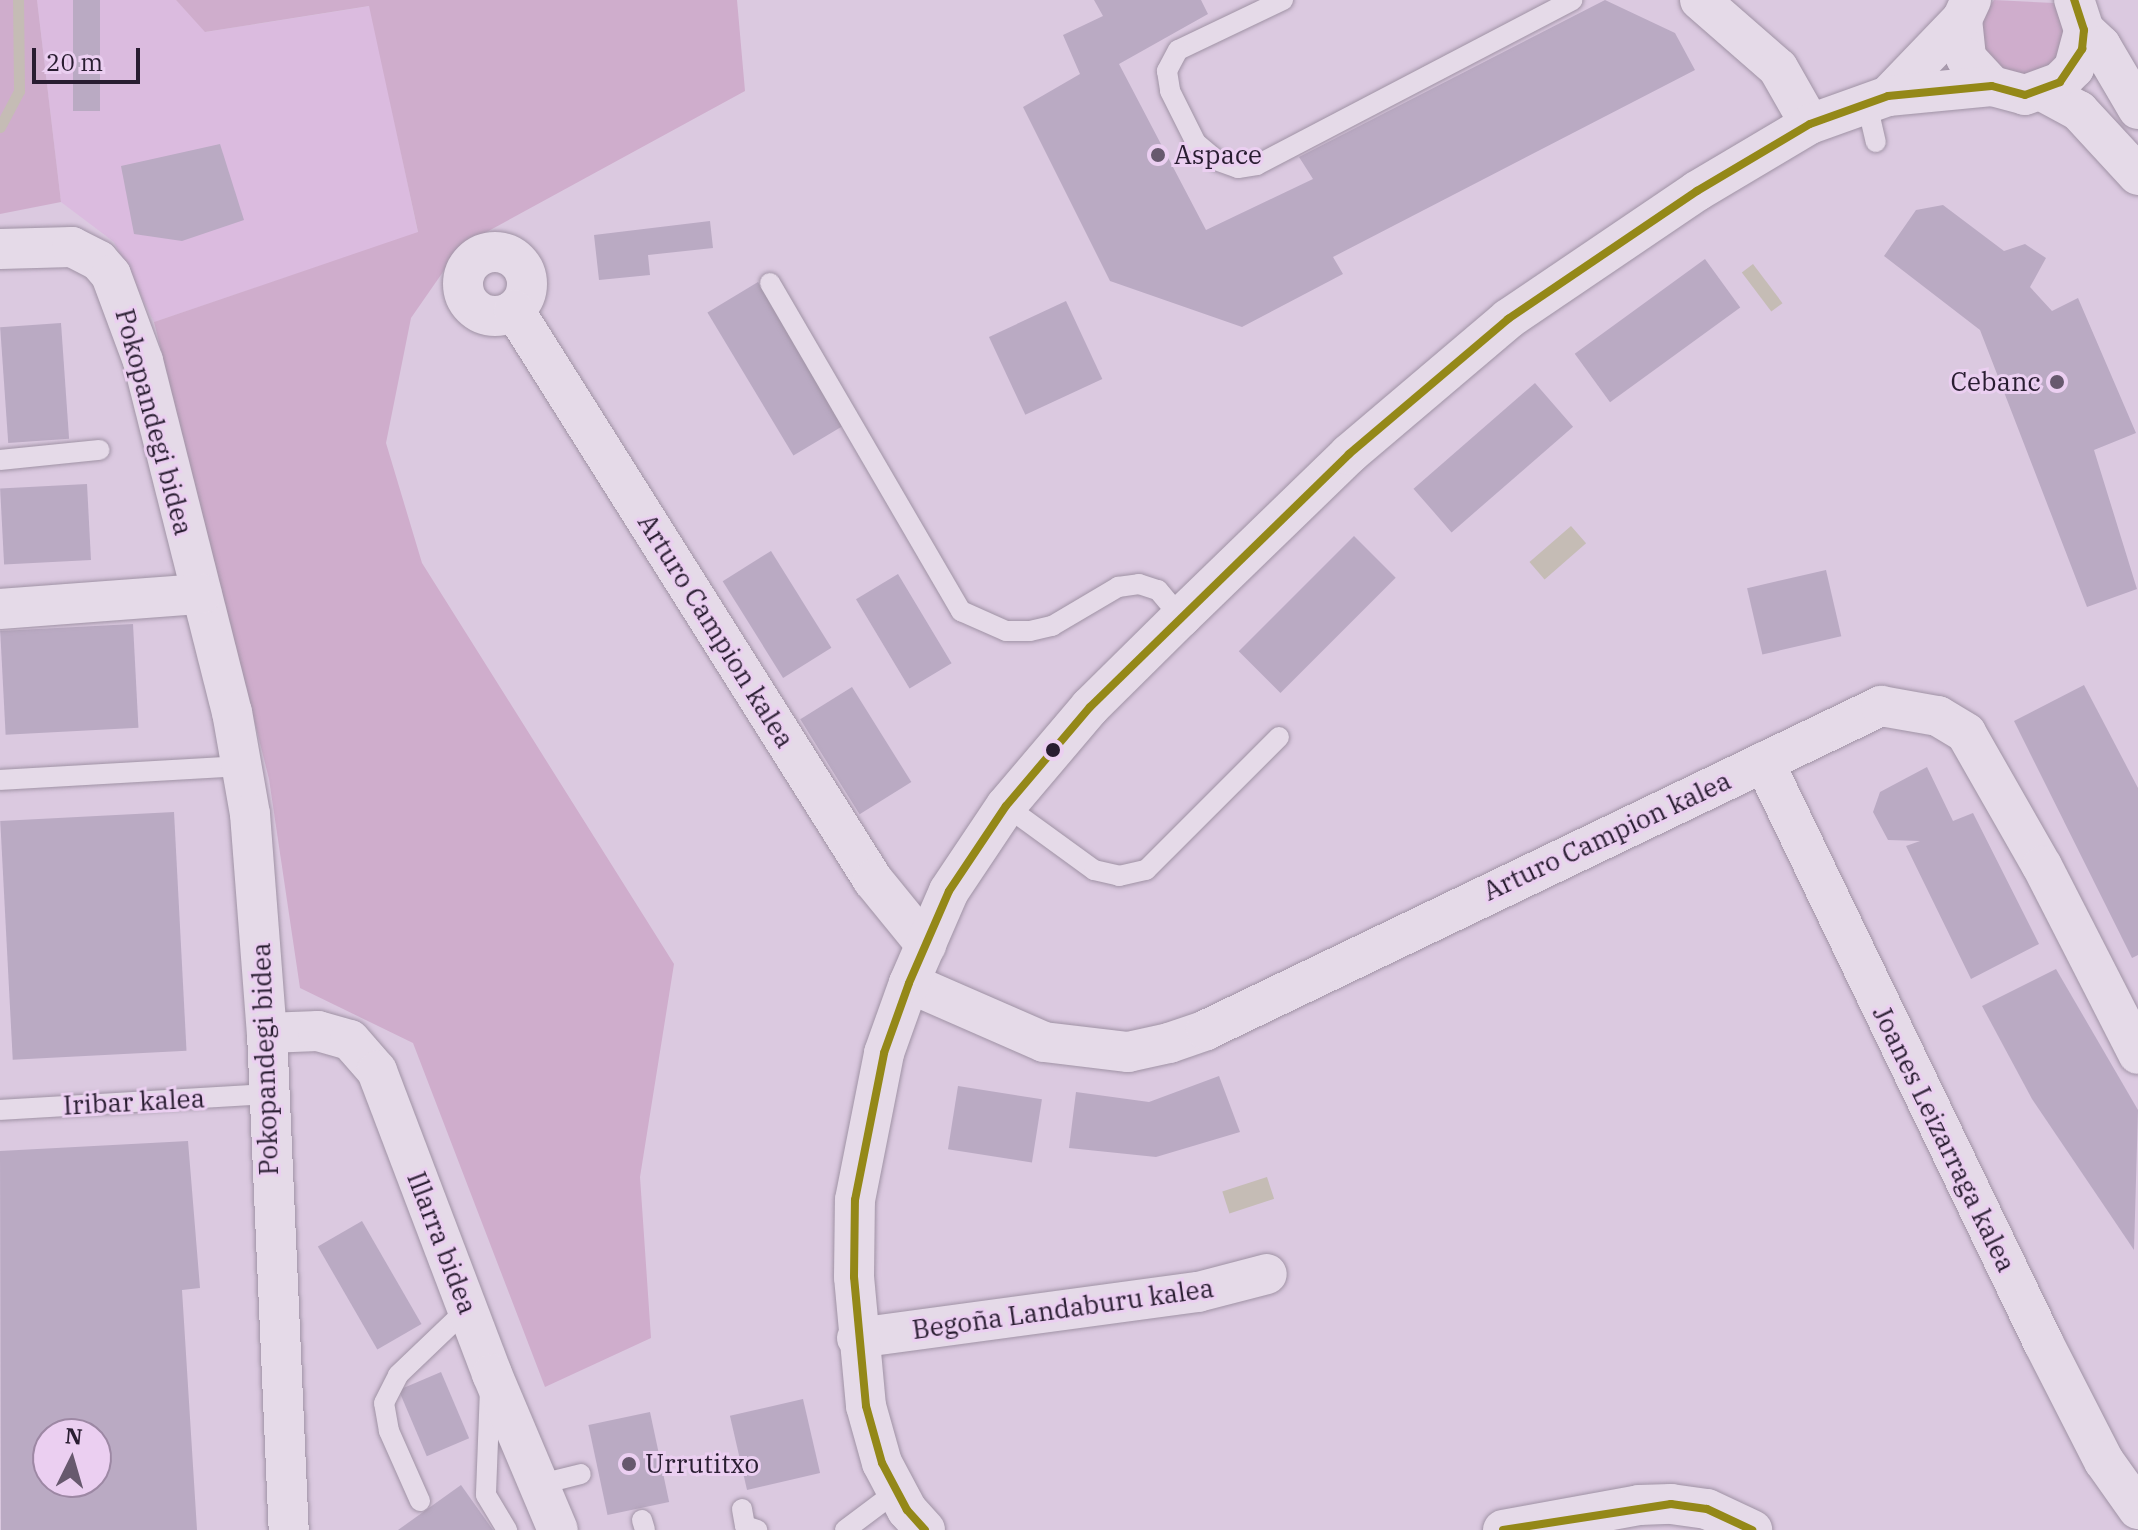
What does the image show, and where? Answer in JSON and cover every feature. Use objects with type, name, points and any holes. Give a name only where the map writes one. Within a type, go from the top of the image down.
[{"type":"street","points":[[1700,0],[1778,68],[1810,124]]},
{"type":"street","points":[[1878,100],[1967,10]]},
{"type":"street","points":[[1967,10],[1966,58],[1992,86],[2008,93],[2042,91],[2079,111],[2138,175]]},
{"type":"street","points":[[2042,91],[2074,68],[2079,15]]},
{"type":"street","points":[[2079,15],[2138,109]]},
{"type":"street","points":[[925,1530],[897,1491],[882,1463],[866,1406],[857,1338],[855,1200],[866,1128],[884,1053],[909,983],[949,891],[1006,806],[1090,707],[1349,454],[1508,319],[1697,191],[1810,124],[1878,100],[1992,86]]},
{"type":"street","name":"Pokopandegi bidea","points":[[0,249],[72,247],[99,261],[111,275],[143,361],[241,766],[267,1033],[267,1094],[289,1530]]},
{"type":"street","name":"Arturo Campion kalea","points":[[514,310],[873,880],[926,945]]},
{"type":"street","points":[[0,609],[201,594]]},
{"type":"street","name":"Arturo Campion kalea","points":[[909,983],[1044,1042],[1128,1052],[1169,1043],[1206,1030],[1881,706],[1938,716],[1966,733],[2042,866],[2138,1054]]},
{"type":"street","name":"Joanes Leizarraga kalea","points":[[1764,762],[2049,1355],[2104,1461],[2138,1509]]},
{"type":"street","name":"Illarra bidea","points":[[267,1033],[318,1031],[350,1040],[377,1071],[492,1374],[558,1530]]},
{"type":"street","name":"Begoña Landaburu kalea","points":[[857,1338],[1198,1292],[1267,1274]]},
{"type":"street","points":[[1503,1530],[1655,1504],[1707,1509],[1752,1530]]},
{"type":"lane","points":[[1283,0],[1178,50],[1167,71],[1170,91],[1196,143],[1216,160],[1238,168],[1257,165],[1572,0]]},
{"type":"lane","points":[[1876,142],[1878,100]]},
{"type":"lane","points":[[770,283],[961,611],[1006,631],[1030,631],[1052,626],[1118,587],[1139,584],[1158,590],[1181,617]]},
{"type":"lane","points":[[0,460],[99,450]]},
{"type":"lane","points":[[1006,806],[1094,870],[1119,876],[1146,870],[1279,737]]},
{"type":"lane","points":[[0,780],[241,766]]},
{"type":"lane","name":"Iribar kalea","points":[[0,1110],[267,1094]]},
{"type":"lane","points":[[420,1501],[389,1431],[384,1403],[398,1375],[467,1309]]},
{"type":"lane","points":[[492,1374],[483,1456],[486,1495],[507,1530]]},
{"type":"lane","points":[[537,1485],[581,1474]]},
{"type":"lane","points":[[845,1530],[897,1491]]},
{"type":"lane","points":[[742,1509],[745,1526],[757,1530]]},
{"type":"shaded area","points":[[0,0],[37,0],[61,202],[0,214]]},
{"type":"shaded area","points":[[37,0],[176,0],[206,32],[370,6],[418,233],[154,322],[114,242],[61,202]]},
{"type":"shaded area","points":[[176,0],[737,0],[745,91],[461,246],[411,318],[386,443],[422,563],[674,964],[640,1177],[651,1338],[545,1387],[413,1043],[300,988],[269,779],[154,322],[418,232],[369,6],[205,32]]},
{"type":"shaded area","points":[[1994,0],[2054,3],[2066,28],[2059,55],[2050,66],[2024,76],[1997,68],[1980,45],[1982,16]]},
{"type":"shaded area","points":[[1753,264],[1782,303],[1771,312],[1742,272]]},
{"type":"shaded area","points":[[1571,526],[1586,543],[1545,579],[1529,562]]},
{"type":"shaded area","points":[[1267,1177],[1274,1199],[1229,1213],[1222,1192]]},
{"type":"building","points":[[73,0],[100,0],[100,111],[73,111]]},
{"type":"building","points":[[1094,0],[1201,0],[1208,14],[1119,64],[1206,230],[1313,179],[1299,157],[1605,0],[1675,33],[1695,70],[1333,257],[1343,274],[1242,327],[1110,281],[1023,107],[1080,74],[1063,35],[1103,16]]},
{"type":"building","points":[[220,144],[244,220],[182,241],[134,234],[121,166]]},
{"type":"building","name":"Cebanc","points":[[1943,205],[2004,251],[2025,244],[2046,258],[2030,287],[2052,311],[2078,298],[2136,433],[2094,450],[2137,589],[2087,607],[1980,330],[1884,256],[1916,210]]},
{"type":"building","points":[[710,221],[713,248],[648,255],[650,275],[599,280],[594,235]]},
{"type":"building","points":[[1705,259],[1740,308],[1610,402],[1575,354]]},
{"type":"building","points":[[758,282],[844,425],[793,456],[707,312]]},
{"type":"building","points":[[1066,301],[1102,379],[1025,415],[989,337]]},
{"type":"building","points":[[61,323],[69,439],[8,443],[0,327]]},
{"type":"building","points":[[1535,383],[1573,427],[1452,532],[1413,489]]},
{"type":"building","points":[[87,484],[91,560],[4,564],[0,489]]},
{"type":"building","points":[[1354,536],[1396,578],[1280,693],[1239,651]]},
{"type":"building","points":[[771,551],[831,648],[783,678],[723,581]]},
{"type":"building","points":[[1826,570],[1841,636],[1762,654],[1747,588]]},
{"type":"building","points":[[898,574],[952,663],[910,688],[856,599]]},
{"type":"building","points":[[133,624],[138,728],[6,735],[0,631]]},
{"type":"building","points":[[2084,685],[2138,788],[2138,955],[2132,958],[2014,721]]},
{"type":"building","points":[[852,687],[911,782],[860,814],[800,719]]},
{"type":"building","points":[[1927,767],[1953,821],[1973,813],[2039,944],[1971,979],[1906,846],[1920,841],[1888,840],[1873,812],[1880,792]]},
{"type":"building","points":[[174,812],[187,1051],[13,1060],[0,821]]},
{"type":"building","points":[[2056,969],[2138,1110],[2134,1250],[2032,1099],[1982,1006]]},
{"type":"building","points":[[1219,1076],[1240,1132],[1156,1157],[1069,1148],[1076,1092],[1149,1102]]},
{"type":"building","points":[[958,1086],[1042,1099],[1032,1163],[948,1149]]},
{"type":"building","points":[[188,1141],[200,1288],[182,1290],[197,1530],[1,1530],[0,1151]]},
{"type":"building","points":[[362,1221],[422,1324],[377,1350],[318,1246]]},
{"type":"building","points":[[441,1372],[469,1438],[427,1456],[399,1390]]},
{"type":"building","points":[[803,1399],[820,1473],[747,1490],[730,1416]]},
{"type":"building","name":"Urrutitxo","points":[[650,1412],[669,1502],[608,1515],[588,1425]]},
{"type":"building","points":[[461,1485],[493,1530],[398,1530]]},
{"type":"waterway","points":[[0,127],[19,91],[18,0]]},
{"type":"transit line","points":[[925,1530],[907,1510],[882,1463],[866,1406],[854,1277],[855,1200],[884,1053],[909,983],[949,891],[1006,806],[1090,707],[1349,454],[1508,319],[1697,191],[1810,124],[1888,96],[1992,86],[2025,95],[2060,82],[2082,49],[2084,30],[2074,0]]},
{"type":"transit line","points":[[1503,1530],[1671,1504],[1707,1509],[1752,1530]]},
{"type":"place","name":"Aspace","points":[[1158,155]]},
{"type":"place","name":"Cebanc","points":[[2057,382]]},
{"type":"place","name":"Urrutitxo","points":[[629,1464]]}]
